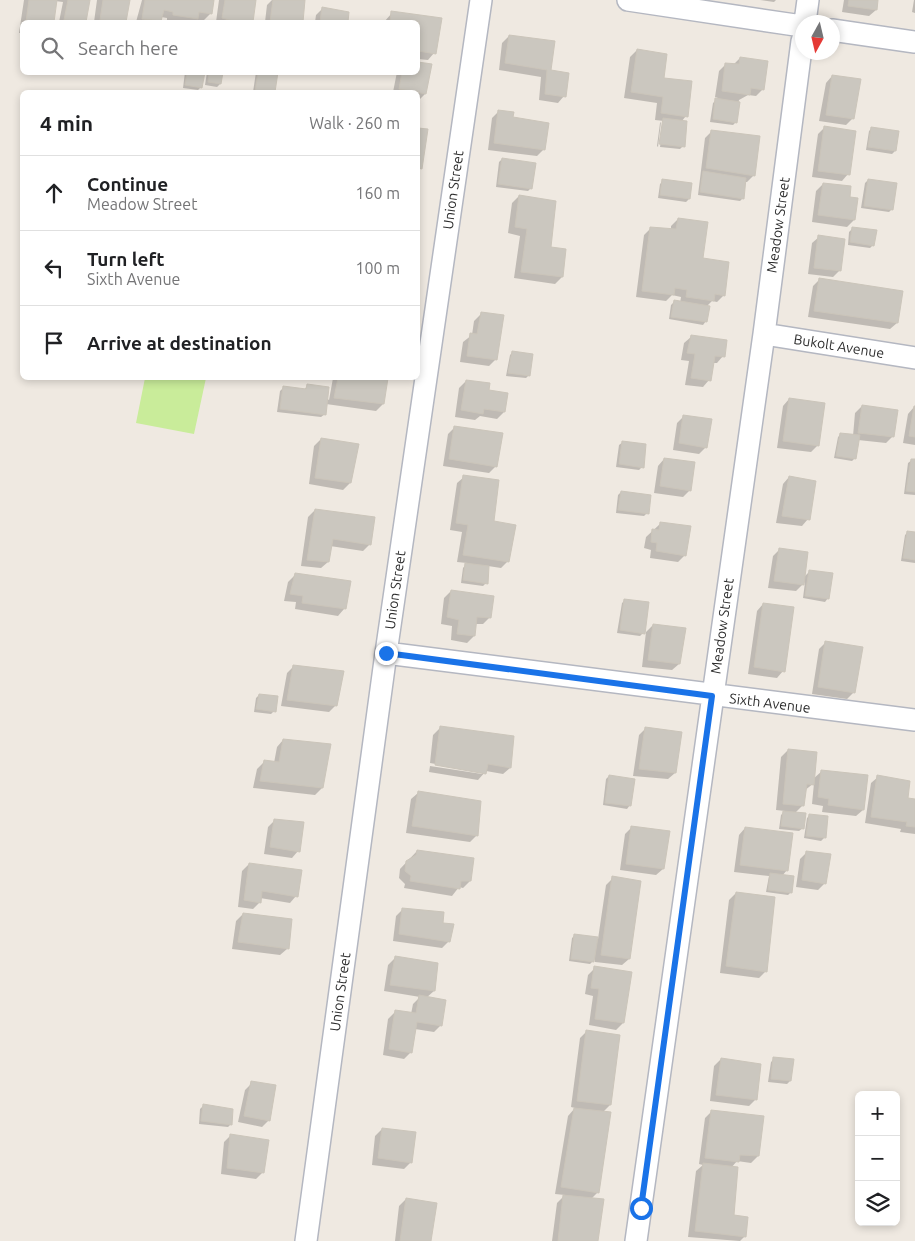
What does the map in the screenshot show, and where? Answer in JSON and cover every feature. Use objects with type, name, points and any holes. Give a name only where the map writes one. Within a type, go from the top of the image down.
[{"type":"street","name":"Union Street","points":[[306,1241],[386,653],[481,0]]},
{"type":"street","points":[[628,0],[795,25]]},
{"type":"street","points":[[806,15],[808,0]]},
{"type":"street","points":[[840,31],[915,42]]},
{"type":"street","name":"Meadow Street","points":[[636,1241],[764,334],[800,60]]},
{"type":"street","name":"Bukolt Avenue","points":[[764,334],[915,358]]},
{"type":"street","name":"Sixth Avenue","points":[[386,653],[712,696],[915,720]]},
{"type":"green space","points":[[145,380],[206,380],[194,434],[136,423]]},
{"type":"building","points":[[29,0],[57,0],[54,20],[26,20]]},
{"type":"building","points":[[68,0],[90,0],[86,20],[64,20]]},
{"type":"building","points":[[103,0],[130,0],[126,20],[100,20]]},
{"type":"building","points":[[145,0],[214,0],[212,14],[199,12],[198,19],[173,15],[173,12],[164,10],[161,20],[142,19]]},
{"type":"building","points":[[225,0],[256,0],[253,20],[229,20],[222,18]]},
{"type":"building","points":[[273,0],[305,0],[303,20],[270,20]]},
{"type":"building","points":[[849,0],[878,0],[877,10],[848,6]]},
{"type":"building","points":[[322,7],[349,12],[348,20],[320,20]]},
{"type":"building","points":[[391,11],[442,18],[436,54],[420,51],[420,20],[390,20]]},
{"type":"building","points":[[509,35],[555,41],[551,70],[569,73],[566,97],[545,94],[547,70],[505,63]]},
{"type":"building","points":[[637,49],[667,54],[664,78],[692,81],[688,117],[661,113],[663,97],[631,92]]},
{"type":"building","points":[[740,57],[768,61],[764,90],[751,88],[750,95],[722,91],[725,63],[739,64]]},
{"type":"building","points":[[420,62],[432,64],[426,94],[420,93],[420,90],[399,89],[401,75],[420,75]]},
{"type":"building","points":[[187,75],[204,75],[202,88],[185,85]]},
{"type":"building","points":[[209,75],[222,75],[221,84],[208,82]]},
{"type":"building","points":[[258,75],[278,75],[275,90],[255,90]]},
{"type":"building","points":[[832,75],[861,79],[854,119],[826,115]]},
{"type":"building","points":[[715,98],[740,102],[737,123],[713,119]]},
{"type":"building","points":[[498,110],[514,112],[513,117],[549,123],[545,150],[494,143]]},
{"type":"building","points":[[663,118],[687,121],[685,147],[659,144]]},
{"type":"building","points":[[824,126],[856,131],[850,175],[818,171]]},
{"type":"building","points":[[871,127],[899,131],[896,151],[868,147]]},
{"type":"building","points":[[420,128],[428,129],[422,169],[420,168]]},
{"type":"building","points":[[711,130],[760,136],[755,176],[706,168]]},
{"type":"building","points":[[502,158],[536,163],[532,189],[498,184]]},
{"type":"building","points":[[703,171],[746,178],[744,199],[700,192]]},
{"type":"building","points":[[662,179],[692,183],[690,199],[660,195]]},
{"type":"building","points":[[868,179],[897,183],[893,210],[864,206]]},
{"type":"building","points":[[823,183],[851,186],[850,197],[858,198],[855,220],[818,215]]},
{"type":"building","points":[[519,195],[556,201],[551,247],[566,249],[563,277],[521,272],[527,229],[515,227]]},
{"type":"building","points":[[678,218],[708,222],[703,258],[729,262],[725,296],[715,294],[714,301],[686,297],[687,290],[675,288],[674,295],[642,291],[650,227],[676,229]]},
{"type":"building","points":[[852,227],[877,230],[874,246],[850,242]]},
{"type":"building","points":[[818,235],[845,239],[841,271],[814,268]]},
{"type":"building","points":[[819,278],[903,291],[898,323],[814,311]]},
{"type":"building","points":[[674,300],[710,306],[707,322],[671,317]]},
{"type":"building","points":[[481,312],[504,315],[497,360],[467,356],[470,333],[477,334]]},
{"type":"building","points":[[691,335],[727,340],[725,357],[715,356],[711,381],[691,378],[695,354],[687,353]]},
{"type":"building","points":[[512,351],[533,354],[530,376],[508,373]]},
{"type":"building","points":[[338,380],[388,380],[384,404],[334,398]]},
{"type":"building","points":[[466,380],[490,383],[489,390],[508,393],[505,412],[484,409],[483,414],[461,410]]},
{"type":"building","points":[[307,384],[329,387],[326,415],[280,409],[283,386],[306,389]]},
{"type":"building","points":[[789,398],[825,403],[819,446],[783,441]]},
{"type":"building","points":[[862,405],[898,410],[894,437],[858,433]]},
{"type":"building","points":[[915,406],[915,437],[909,436]]},
{"type":"building","points":[[683,415],[712,419],[707,448],[679,443]]},
{"type":"building","points":[[454,426],[503,433],[497,467],[449,459]]},
{"type":"building","points":[[840,433],[860,435],[856,459],[836,456]]},
{"type":"building","points":[[321,438],[359,444],[351,483],[315,478]]},
{"type":"building","points":[[622,441],[646,444],[644,468],[619,464]]},
{"type":"building","points":[[664,458],[695,462],[691,491],[660,486]]},
{"type":"building","points":[[911,459],[915,459],[915,492],[906,491]]},
{"type":"building","points":[[463,475],[499,480],[494,521],[516,525],[509,562],[463,555],[468,525],[456,523]]},
{"type":"building","points":[[789,476],[816,481],[810,520],[782,516]]},
{"type":"building","points":[[621,491],[651,495],[649,514],[618,510]]},
{"type":"building","points":[[315,509],[375,517],[371,545],[333,539],[329,562],[307,560]]},
{"type":"building","points":[[660,522],[691,526],[686,556],[656,551],[657,543],[651,542],[652,529],[659,530]]},
{"type":"building","points":[[907,531],[915,532],[915,560],[903,558]]},
{"type":"building","points":[[779,548],[808,552],[804,585],[774,581]]},
{"type":"building","points":[[465,563],[489,566],[488,584],[463,580]]},
{"type":"building","points":[[809,570],[833,573],[829,599],[805,596]]},
{"type":"building","points":[[295,573],[351,581],[346,609],[302,603],[303,596],[290,594]]},
{"type":"building","points":[[451,590],[494,596],[491,618],[477,617],[475,636],[457,634],[459,620],[447,617]]},
{"type":"building","points":[[624,599],[649,602],[645,634],[620,630]]},
{"type":"building","points":[[763,603],[794,607],[785,672],[754,667]]},
{"type":"building","points":[[653,624],[686,628],[680,664],[648,660]]},
{"type":"building","points":[[825,641],[863,647],[855,693],[818,687]]},
{"type":"building","points":[[293,665],[344,671],[337,706],[287,700]]},
{"type":"building","points":[[259,694],[278,696],[276,712],[256,709]]},
{"type":"building","points":[[440,726],[514,736],[511,768],[488,764],[486,774],[435,765]]},
{"type":"building","points":[[645,727],[682,732],[676,773],[639,769]]},
{"type":"building","points":[[283,739],[331,744],[323,788],[260,781],[264,760],[279,762]]},
{"type":"building","points":[[788,749],[817,752],[814,785],[807,784],[804,806],[783,804]]},
{"type":"building","points":[[821,770],[868,775],[864,810],[828,805],[829,799],[818,797]]},
{"type":"building","points":[[609,775],[635,779],[631,806],[605,803]]},
{"type":"building","points":[[877,775],[910,781],[908,798],[915,799],[915,827],[906,826],[907,822],[871,817]]},
{"type":"building","points":[[418,791],[481,801],[478,836],[412,826]]},
{"type":"building","points":[[783,811],[806,813],[804,829],[781,826]]},
{"type":"building","points":[[809,814],[828,816],[826,838],[806,836]]},
{"type":"building","points":[[274,819],[304,822],[300,852],[270,847]]},
{"type":"building","points":[[631,826],[670,831],[664,869],[626,864]]},
{"type":"building","points":[[745,827],[793,833],[788,871],[740,865]]},
{"type":"building","points":[[417,850],[474,858],[471,881],[461,881],[460,889],[410,881],[411,876],[405,871],[406,861],[416,855]]},
{"type":"building","points":[[806,851],[831,854],[826,884],[802,880]]},
{"type":"building","points":[[249,863],[302,870],[298,897],[262,891],[261,903],[244,900]]},
{"type":"building","points":[[770,873],[794,876],[792,893],[768,890]]},
{"type":"building","points":[[612,876],[641,881],[630,959],[601,955]]},
{"type":"building","points":[[736,892],[775,897],[767,972],[726,966]]},
{"type":"building","points":[[402,908],[444,912],[443,923],[454,924],[450,942],[399,934]]},
{"type":"building","points":[[243,913],[292,919],[289,949],[238,942]]},
{"type":"building","points":[[574,934],[598,937],[594,962],[571,959]]},
{"type":"building","points":[[395,956],[438,963],[435,991],[390,985]]},
{"type":"building","points":[[594,966],[632,972],[624,1023],[595,1019],[599,989],[591,988]]},
{"type":"building","points":[[419,995],[446,1000],[442,1026],[417,1022],[412,1053],[389,1049],[395,1010],[416,1013]]},
{"type":"building","points":[[586,1030],[620,1035],[611,1105],[577,1101]]},
{"type":"building","points":[[773,1057],[794,1059],[791,1081],[771,1079]]},
{"type":"building","points":[[721,1058],[761,1064],[757,1100],[716,1095]]},
{"type":"building","points":[[251,1081],[276,1085],[270,1121],[244,1116]]},
{"type":"building","points":[[203,1104],[233,1109],[232,1125],[201,1121]]},
{"type":"building","points":[[574,1108],[611,1112],[599,1193],[561,1187]]},
{"type":"building","points":[[711,1110],[764,1116],[759,1156],[740,1155],[739,1162],[705,1158]]},
{"type":"building","points":[[382,1128],[416,1132],[412,1163],[378,1158]]},
{"type":"building","points":[[230,1134],[269,1140],[264,1173],[227,1168]]},
{"type":"building","points":[[703,1163],[738,1167],[734,1215],[748,1217],[746,1237],[695,1231]]},
{"type":"building","points":[[563,1195],[604,1199],[598,1241],[558,1241]]},
{"type":"building","points":[[406,1198],[437,1203],[431,1241],[400,1241]]},
{"type":"route","points":[[386,653],[712,696],[641,1208]]}]
